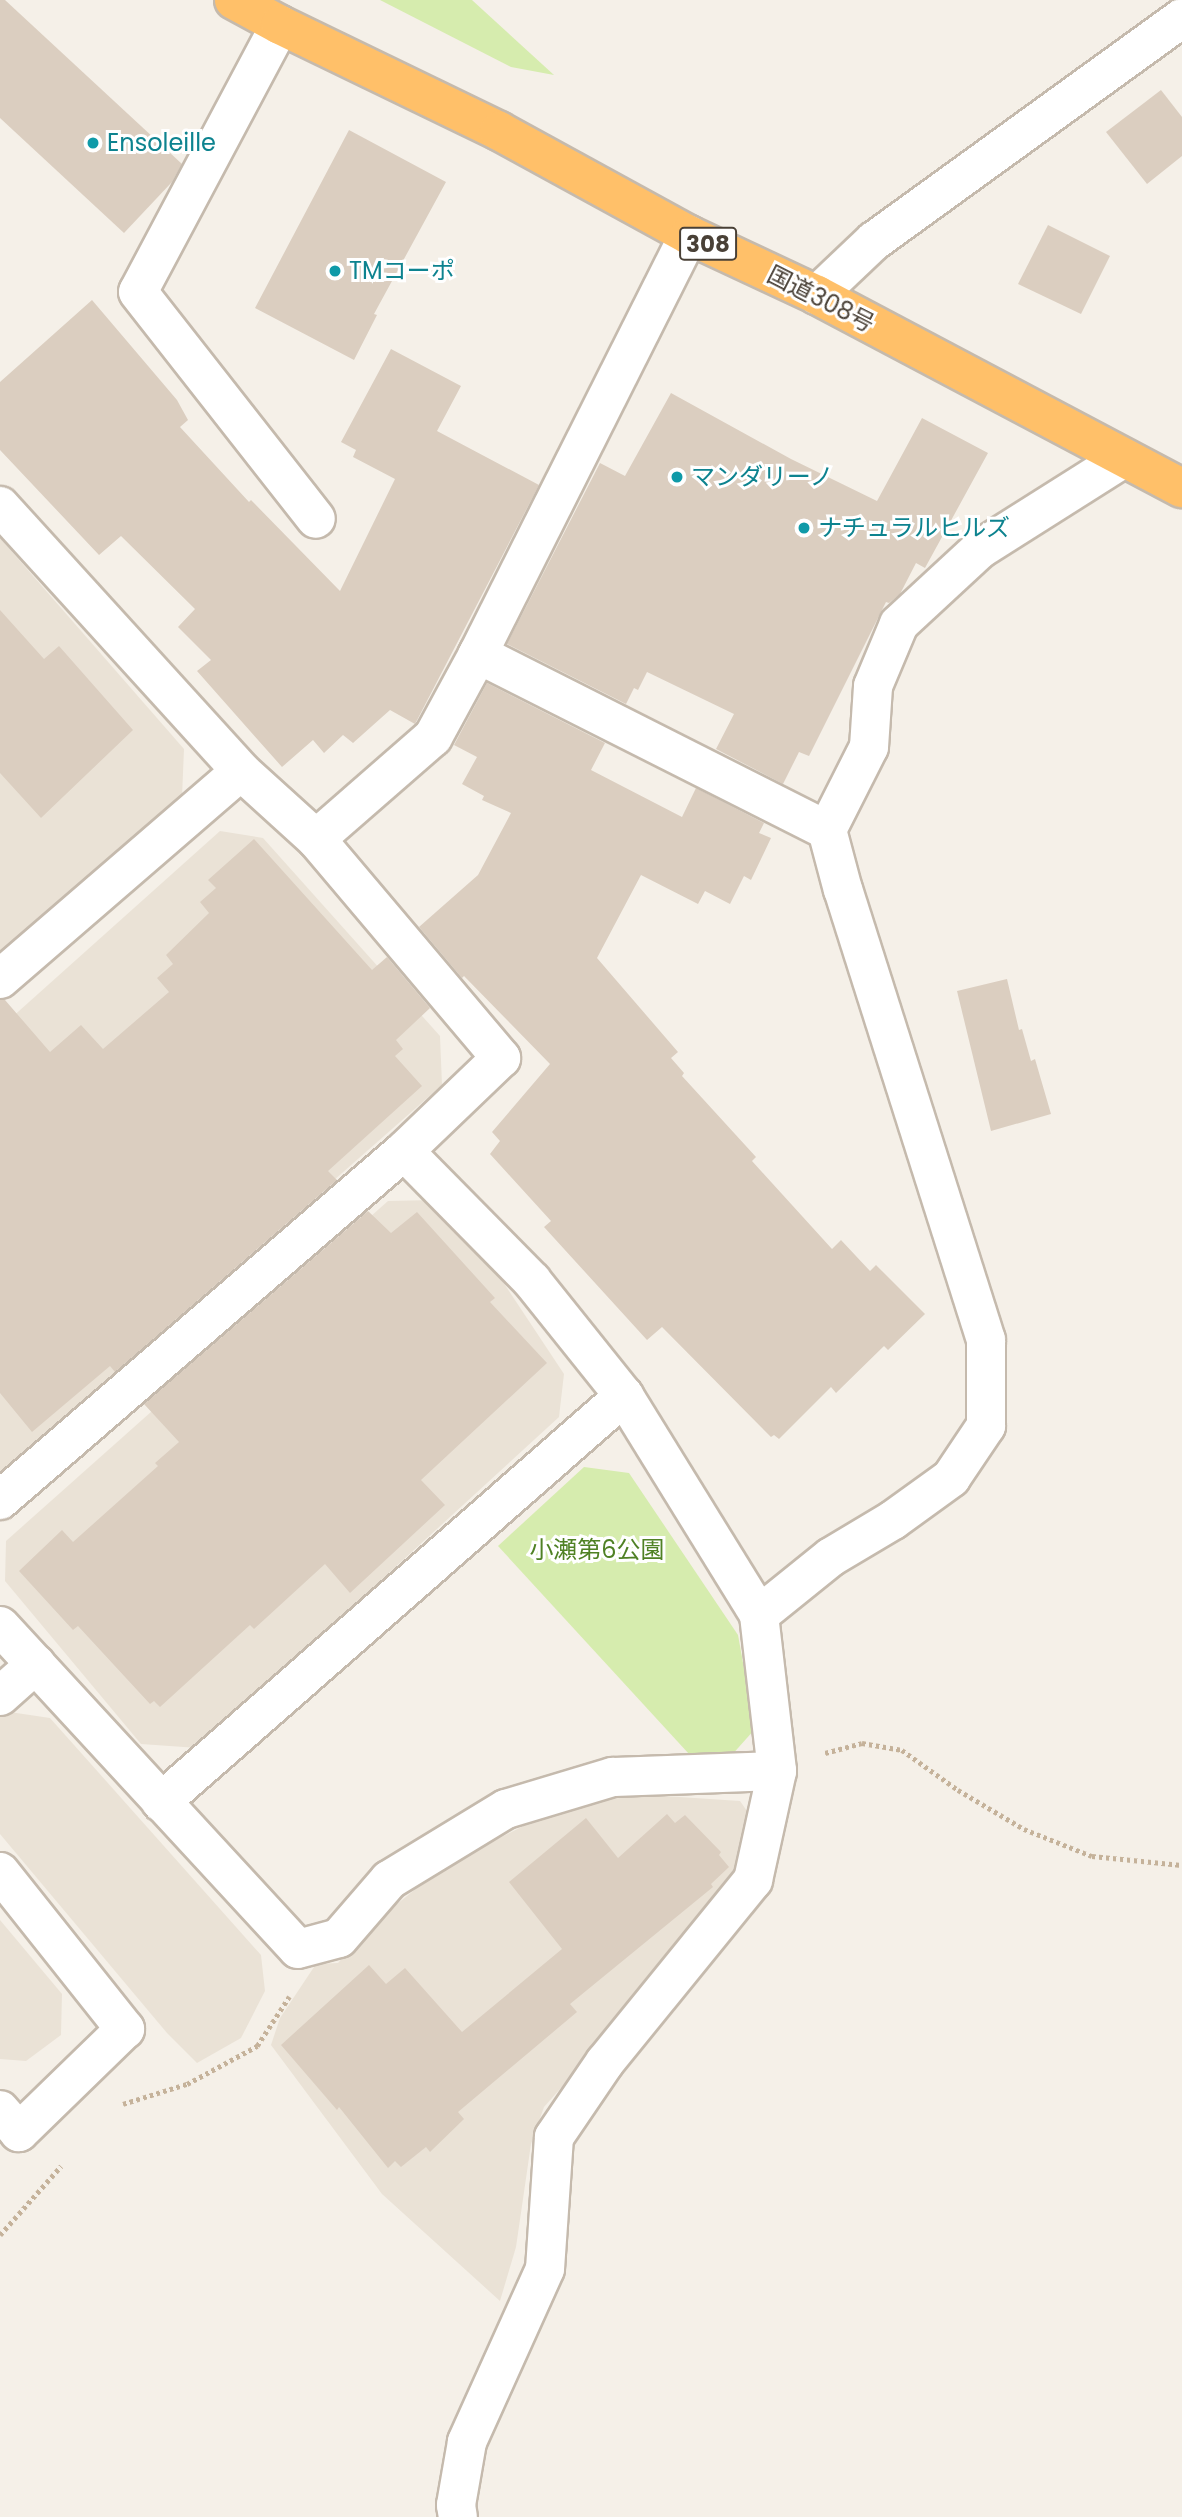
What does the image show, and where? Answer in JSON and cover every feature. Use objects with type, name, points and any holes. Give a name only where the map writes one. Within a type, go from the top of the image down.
[{"type":"highway","name":"国道308号","points":[[234,0],[280,26],[499,131],[690,235],[817,295],[1182,488]]},
{"type":"street","points":[[817,295],[874,241],[1182,18]]},
{"type":"street","points":[[280,26],[138,292],[316,519]]},
{"type":"street","points":[[316,839],[433,737],[478,654],[690,235]]},
{"type":"street","points":[[760,1615],[831,1557],[893,1520],[951,1478],[986,1426],[986,1340],[843,890],[827,830],[869,747],[873,685],[899,624],[980,549],[1124,458]]},
{"type":"street","points":[[0,506],[241,771],[316,839],[501,1058],[404,1152],[0,1500]]},
{"type":"street","points":[[478,654],[827,830]]},
{"type":"street","points":[[0,979],[241,771]]},
{"type":"street","points":[[404,1152],[532,1281],[624,1396],[760,1615],[777,1771],[753,1880],[605,2062],[554,2137],[545,2269],[467,2442],[456,2505],[458,2517]]},
{"type":"street","points":[[161,1802],[624,1396]]},
{"type":"street","points":[[0,1626],[298,1949],[339,1938],[389,1880],[506,1809],[613,1777],[777,1771]]},
{"type":"street","points":[[0,1696],[36,1664]]},
{"type":"street","points":[[0,1872],[125,2029],[19,2132],[0,2110]]},
{"type":"path","points":[[777,1771],[862,1743],[902,1750],[958,1790],[1024,1829],[1092,1856],[1182,1865]]},
{"type":"path","points":[[114,2107],[187,2084],[257,2046],[292,1992],[298,1949]]},
{"type":"path","points":[[0,2235],[70,2156]]},
{"type":"shaded area","points":[[0,538],[184,749],[182,797],[0,957]]},
{"type":"shaded area","points":[[220,831],[263,838],[440,1036],[442,1085],[0,1474],[0,1028]]},
{"type":"shaded area","points":[[435,1200],[503,1282],[564,1374],[559,1417],[198,1748],[141,1744],[5,1581],[6,1541],[388,1201]]},
{"type":"shaded area","points":[[3,1711],[50,1718],[261,1955],[265,1991],[241,2038],[197,2063],[167,2033],[0,1834],[0,1714]]},
{"type":"shaded area","points":[[649,1795],[740,1801],[756,1824],[720,1909],[544,2107],[531,2144],[516,2247],[500,2301],[382,2194],[271,2045],[280,2018],[316,1964],[338,1963],[372,1924],[427,1880],[480,1848],[543,1816],[600,1800]]},
{"type":"shaded area","points":[[0,1920],[62,1994],[61,2035],[26,2061],[0,2059]]},
{"type":"green space","points":[[380,0],[472,0],[554,75],[511,67]]},
{"type":"green space","name":"小瀬第6公園","points":[[584,1467],[629,1473],[738,1635],[755,1729],[730,1757],[689,1754],[498,1546]]},
{"type":"building","name":"Ensoleille","points":[[0,0],[5,0],[182,164],[172,182],[124,233],[0,118]]},
{"type":"building","points":[[1161,90],[1182,117],[1182,156],[1147,184],[1106,132]]},
{"type":"building","name":"TMコーポ","points":[[349,130],[446,182],[374,314],[377,315],[354,360],[255,308]]},
{"type":"building","points":[[1048,225],[1110,256],[1081,314],[1018,284]]},
{"type":"building","points":[[92,300],[177,400],[188,420],[180,427],[249,502],[251,500],[340,591],[395,479],[353,457],[356,450],[341,442],[391,349],[461,386],[437,431],[539,485],[415,724],[390,710],[353,743],[343,735],[324,753],[313,740],[282,767],[197,671],[211,660],[178,627],[195,609],[121,536],[99,555],[0,450],[0,382]]},
{"type":"building","points":[[671,393],[791,459],[877,501],[922,418],[988,453],[925,568],[916,563],[900,594],[889,603],[886,602],[809,756],[799,752],[783,784],[716,749],[734,714],[647,672],[638,690],[634,688],[626,704],[507,644],[600,463],[625,476]]},
{"type":"building","points":[[0,610],[44,659],[59,646],[133,730],[41,818],[0,773]]},
{"type":"building","points":[[487,683],[605,743],[591,770],[682,817],[696,788],[764,823],[759,833],[771,838],[751,880],[744,876],[730,904],[705,891],[698,904],[641,875],[597,958],[678,1052],[671,1058],[684,1073],[682,1076],[756,1157],[752,1161],[832,1249],[841,1240],[870,1271],[876,1265],[925,1314],[888,1350],[884,1346],[836,1393],[831,1387],[779,1439],[774,1435],[771,1437],[662,1327],[647,1340],[544,1227],[551,1221],[490,1154],[500,1141],[492,1132],[550,1064],[464,976],[462,978],[419,927],[478,875],[511,813],[482,800],[484,796],[462,784],[477,757],[454,745]]},
{"type":"building","points":[[254,839],[372,970],[387,957],[430,1008],[396,1040],[403,1049],[395,1056],[422,1086],[328,1171],[337,1180],[115,1372],[110,1366],[32,1432],[0,1393],[0,1000],[5,1000],[50,1052],[81,1025],[103,1049],[169,992],[157,978],[173,964],[166,955],[209,913],[200,902],[216,888],[208,880]]},
{"type":"building","points":[[1007,979],[1019,1030],[1022,1029],[1031,1061],[1035,1059],[1051,1114],[991,1131],[957,991]]},
{"type":"building","points":[[368,1211],[391,1233],[417,1212],[495,1298],[490,1302],[547,1363],[421,1480],[445,1505],[350,1593],[325,1564],[254,1629],[250,1625],[160,1707],[154,1701],[150,1704],[78,1626],[73,1630],[19,1571],[62,1530],[73,1542],[158,1466],[155,1463],[179,1442],[144,1404]]},
{"type":"building","points":[[667,1814],[675,1823],[685,1815],[721,1852],[719,1855],[729,1867],[711,1884],[713,1887],[570,2004],[577,2012],[458,2112],[464,2119],[430,2152],[426,2147],[401,2167],[395,2161],[388,2168],[339,2107],[337,2110],[281,2045],[369,1965],[386,1984],[405,1968],[462,2032],[562,1949],[509,1882],[586,1818],[618,1858]]},
{"type":"place","name":"Ensoleille","points":[[93,143]]},
{"type":"place","name":"TMコーポ","points":[[335,271]]},
{"type":"place","name":"マンダリーノ","points":[[677,477]]},
{"type":"place","name":"ナチュラルヒルズ","points":[[804,528]]}]
